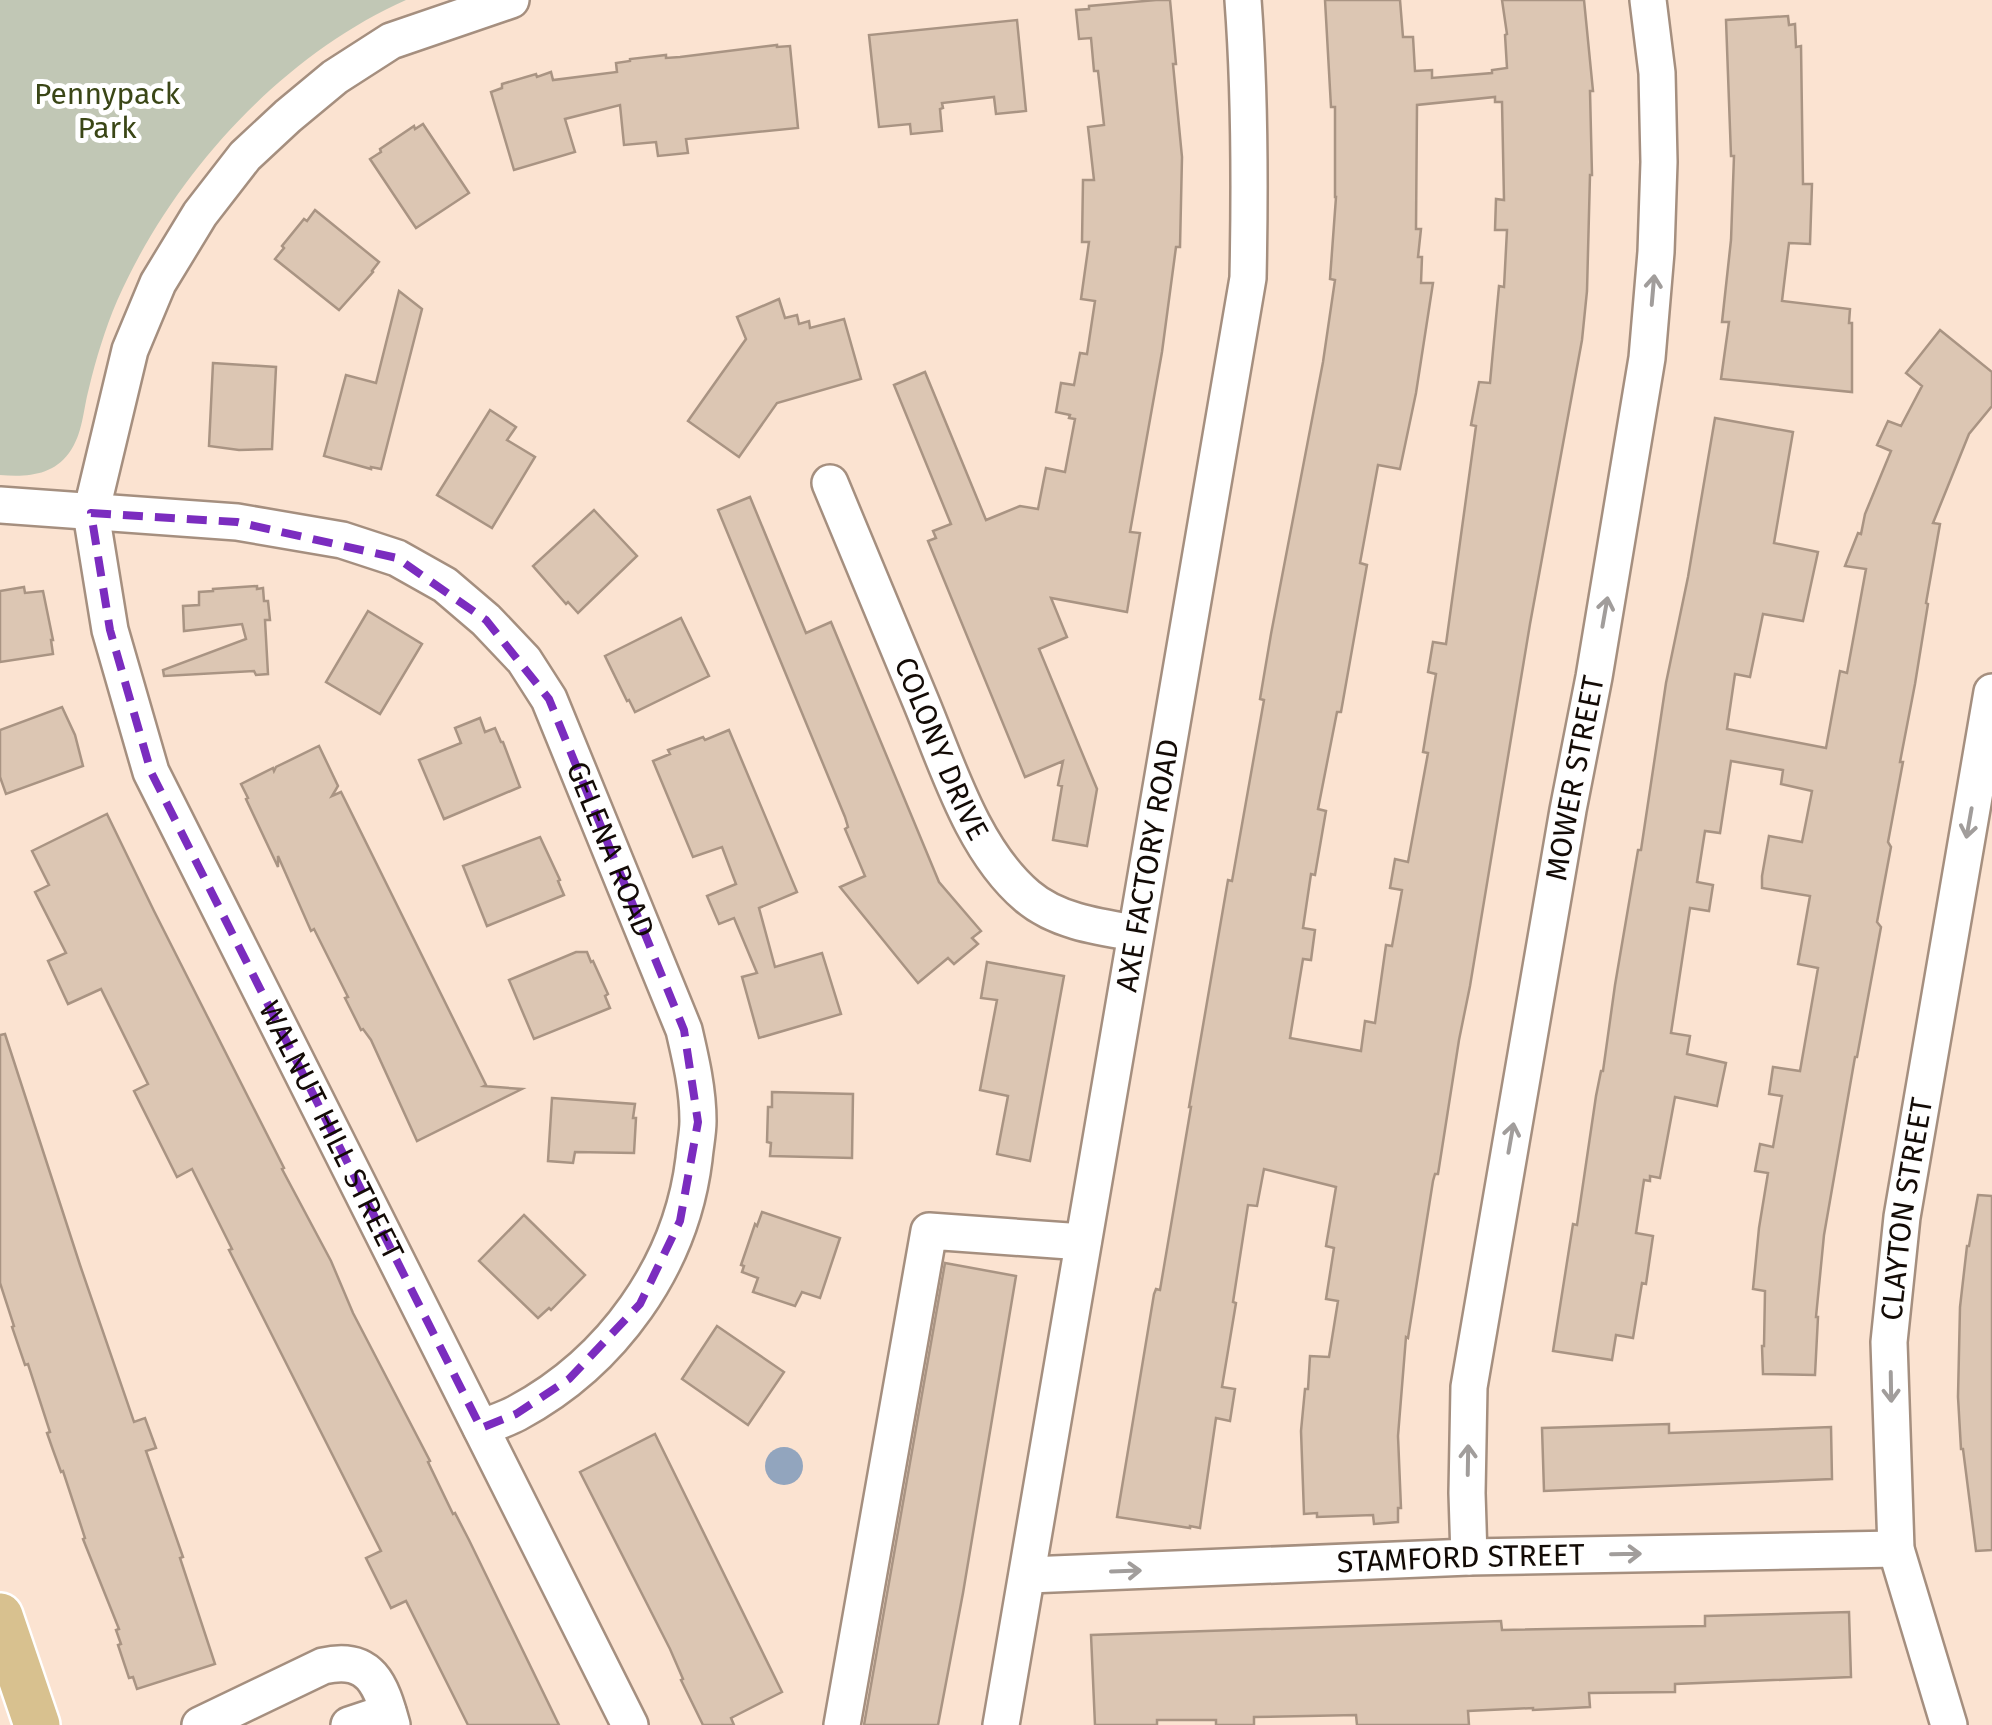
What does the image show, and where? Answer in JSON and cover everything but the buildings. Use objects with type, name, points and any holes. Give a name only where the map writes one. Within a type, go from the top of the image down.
[{"type":"main road","points":[[0,1616],[37,1725]]},
{"type":"street","points":[[91,514],[130,350],[158,282],[200,214],[244,156],[335,77],[391,42],[512,0]]},
{"type":"street","name":"AXE FACTORY ROAD","points":[[1001,1725],[1248,278],[1251,168],[1243,0]]},
{"type":"street","name":"MOWER STREET","points":[[1469,1557],[1469,1388],[1647,358],[1659,162],[1657,73],[1648,0]]},
{"type":"street","name":"COLONY DRIVE","points":[[830,482],[967,812],[996,864],[1028,898],[1064,917],[1135,933]]},
{"type":"street","name":"GELENA ROAD","points":[[0,505],[237,522],[342,540],[397,558],[445,584],[486,620],[524,660],[549,699],[684,1030],[694,1072],[698,1122],[692,1177],[680,1221],[640,1304],[612,1338],[569,1379],[516,1414],[482,1428]]},
{"type":"street","name":"WALNUT HILL STREET","points":[[91,514],[110,630],[151,772],[630,1725]]},
{"type":"street","name":"CLAYTON STREET","points":[[1949,1725],[1896,1549],[1890,1342],[1902,1217],[1992,692]]},
{"type":"street","points":[[842,1725],[929,1231],[1084,1242]]},
{"type":"street","name":"STAMFORD STREET","points":[[1028,1575],[1469,1557],[1896,1549]]},
{"type":"street","points":[[200,1725],[336,1663],[364,1669],[374,1678],[382,1690],[390,1719],[349,1725]]},
{"type":"highlighted area","points":[[91,513],[237,522],[397,558],[486,620],[549,699],[684,1030],[698,1122],[680,1221],[640,1304],[569,1379],[516,1414],[481,1428],[151,772],[110,630]]},
{"type":"green space","name":"Pennypack Park","points":[[0,0],[406,0],[315,53],[274,87],[199,166],[140,254],[117,301],[74,446],[55,466],[19,476],[0,475]]},
{"type":"water","points":[[784,1447],[798,1452],[803,1466],[798,1480],[784,1485],[770,1480],[765,1466],[770,1452]]}]
